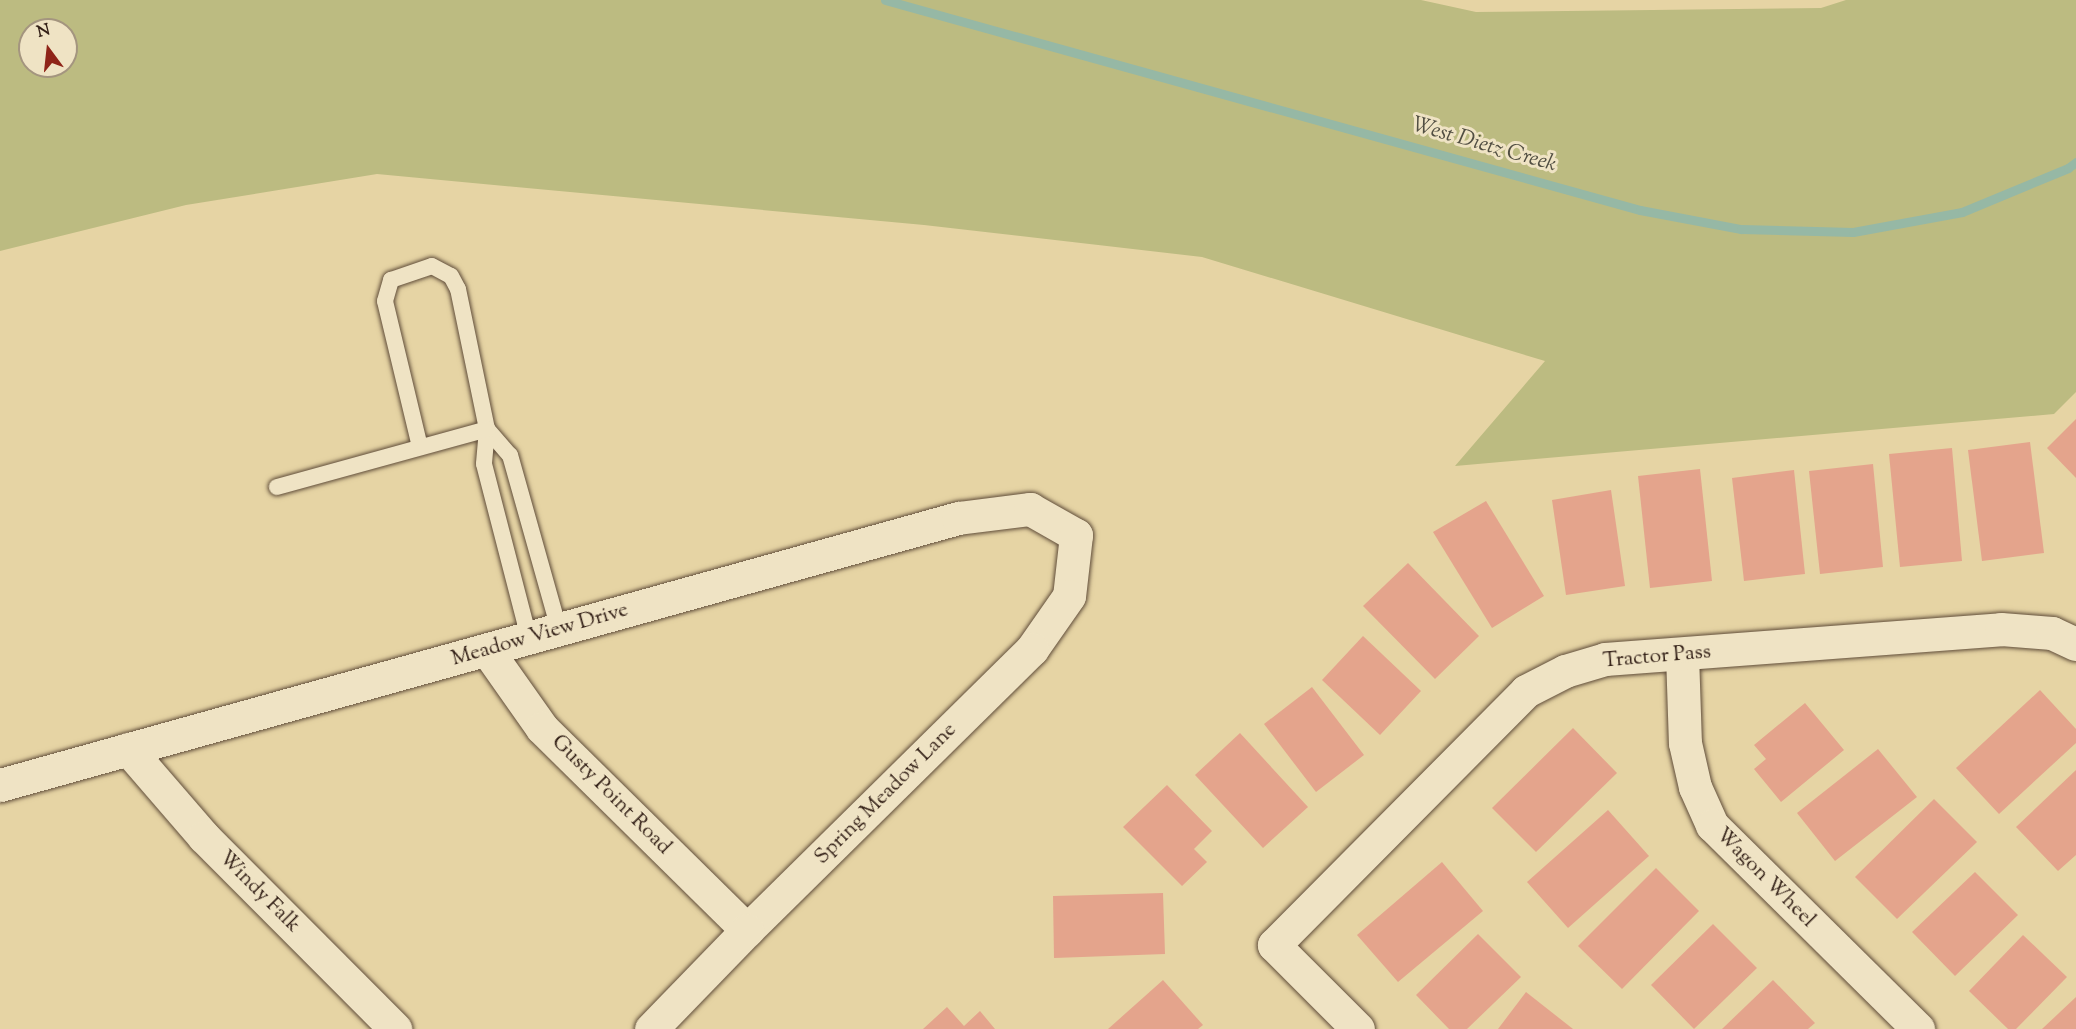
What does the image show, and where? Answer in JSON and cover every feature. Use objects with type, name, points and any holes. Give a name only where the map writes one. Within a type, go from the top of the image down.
[{"type":"street","name":"Meadow View Drive","points":[[0,785],[958,518],[1030,509],[1076,535]]},
{"type":"street","name":"Spring Meadow Lane","points":[[651,1029],[747,930],[1032,649],[1069,596],[1076,535]]},
{"type":"street","name":"Tractor Pass","points":[[1358,1029],[1274,945],[1526,691],[1565,671],[1605,659],[2001,629],[2052,633],[2076,644]]},
{"type":"street","name":"Gusty Point Road","points":[[487,650],[542,728],[747,930]]},
{"type":"street","name":"Wagon Wheel","points":[[1682,654],[1685,743],[1695,787],[1712,825],[1918,1029]]},
{"type":"street","name":"Windy Falk","points":[[128,749],[204,837],[395,1029]]},
{"type":"lane","points":[[420,447],[385,302],[391,280],[432,266],[451,276],[458,289],[487,429],[484,464],[544,634]]},
{"type":"lane","points":[[277,487],[487,429]]},
{"type":"lane","points":[[487,429],[510,455],[544,634]]},
{"type":"shaded area","points":[[0,0],[1421,0],[1476,12],[1821,8],[1846,0],[2076,0],[2076,392],[2054,414],[1455,466],[1545,361],[1202,257],[924,225],[377,174],[186,205],[0,251]]},
{"type":"building","points":[[2076,419],[2076,478],[2047,448]]},
{"type":"building","points":[[2030,442],[2044,553],[1982,561],[1968,450]]},
{"type":"building","points":[[1952,448],[1962,561],[1900,567],[1889,454]]},
{"type":"building","points":[[1873,464],[1883,567],[1820,574],[1809,471]]},
{"type":"building","points":[[1700,469],[1712,581],[1650,588],[1638,476]]},
{"type":"building","points":[[1794,470],[1805,574],[1744,581],[1732,478]]},
{"type":"building","points":[[1611,490],[1625,586],[1566,595],[1552,500]]},
{"type":"building","points":[[1486,501],[1544,596],[1492,628],[1433,532]]},
{"type":"building","points":[[1408,563],[1479,636],[1435,679],[1363,606]]},
{"type":"building","points":[[1363,636],[1421,691],[1380,735],[1322,680]]},
{"type":"building","points":[[1312,687],[1364,755],[1316,792],[1264,724]]},
{"type":"building","points":[[2040,690],[2076,729],[2076,743],[1999,814],[1956,768]]},
{"type":"building","points":[[1805,703],[1844,750],[1781,802],[1754,769],[1766,759],[1754,745]]},
{"type":"building","points":[[1573,728],[1617,773],[1536,852],[1492,808]]},
{"type":"building","points":[[1240,733],[1308,807],[1263,848],[1195,775]]},
{"type":"building","points":[[1878,749],[1917,797],[1835,861],[1797,813]]},
{"type":"building","points":[[2076,770],[2076,855],[2058,871],[2016,827]]},
{"type":"building","points":[[1167,785],[1212,831],[1194,849],[1207,862],[1182,886],[1123,827]]},
{"type":"building","points":[[1934,799],[1977,842],[1897,919],[1855,877]]},
{"type":"building","points":[[1608,810],[1649,856],[1568,928],[1527,882]]},
{"type":"building","points":[[1442,862],[1483,911],[1398,982],[1357,935]]},
{"type":"building","points":[[1656,868],[1699,911],[1622,989],[1578,946]]},
{"type":"building","points":[[1975,872],[2018,915],[1955,976],[1912,932]]},
{"type":"building","points":[[1163,893],[1165,954],[1054,958],[1053,896]]},
{"type":"building","points":[[1713,924],[1757,968],[1694,1029],[1651,985]]},
{"type":"building","points":[[1478,934],[1521,977],[1467,1029],[1449,1029],[1416,995]]},
{"type":"building","points":[[2023,935],[2067,977],[2016,1029],[2008,1029],[1969,991]]},
{"type":"building","points":[[1163,980],[1203,1025],[1198,1029],[1108,1029]]},
{"type":"building","points":[[1773,980],[1815,1023],[1808,1029],[1722,1029]]},
{"type":"building","points":[[1526,992],[1573,1029],[1498,1029]]},
{"type":"building","points":[[2076,997],[2076,1029],[2042,1029]]},
{"type":"building","points":[[947,1007],[964,1026],[980,1011],[995,1029],[923,1029]]},
{"type":"waterway","name":"West Dietz Creek","points":[[885,0],[1640,210],[1741,229],[1853,232],[1962,212],[2068,168],[2076,162]]}]
